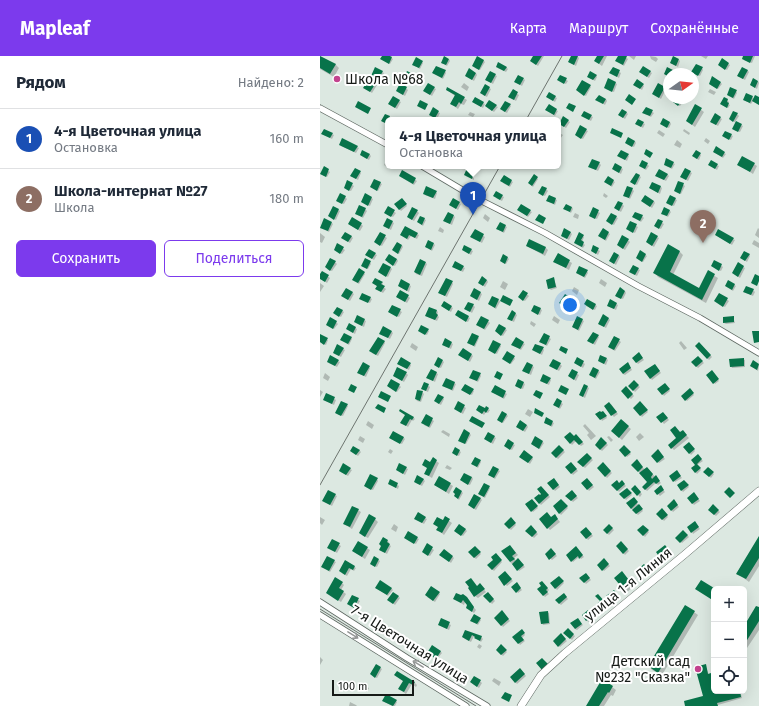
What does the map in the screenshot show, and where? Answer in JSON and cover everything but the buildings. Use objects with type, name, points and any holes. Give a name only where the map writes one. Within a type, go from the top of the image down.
[{"type":"main road","name":"улица 1-я Линия","points":[[522,706],[541,675],[565,653],[759,491]]},
{"type":"street","points":[[320,108],[385,144]]},
{"type":"street","points":[[427,169],[474,197],[545,233],[626,279],[700,318],[759,353]]},
{"type":"street","name":"7-я Цветочная улица","points":[[320,602],[407,658],[487,706]]},
{"type":"street","points":[[320,615],[466,706]]},
{"type":"tram line","points":[[528,117],[562,56]]},
{"type":"tram line","points":[[320,485],[498,169]]},
{"type":"tram line","points":[[320,609],[476,706]]},
{"type":"place","name":"Школа №68","points":[[337,79]]},
{"type":"place","name":"4-я Цветочная улица","points":[[473,215]]},
{"type":"place","name":"Школа-интернат №27","points":[[703,243]]},
{"type":"place","name":"Детский сад №232 \"Сказка\"","points":[[698,669]]}]
